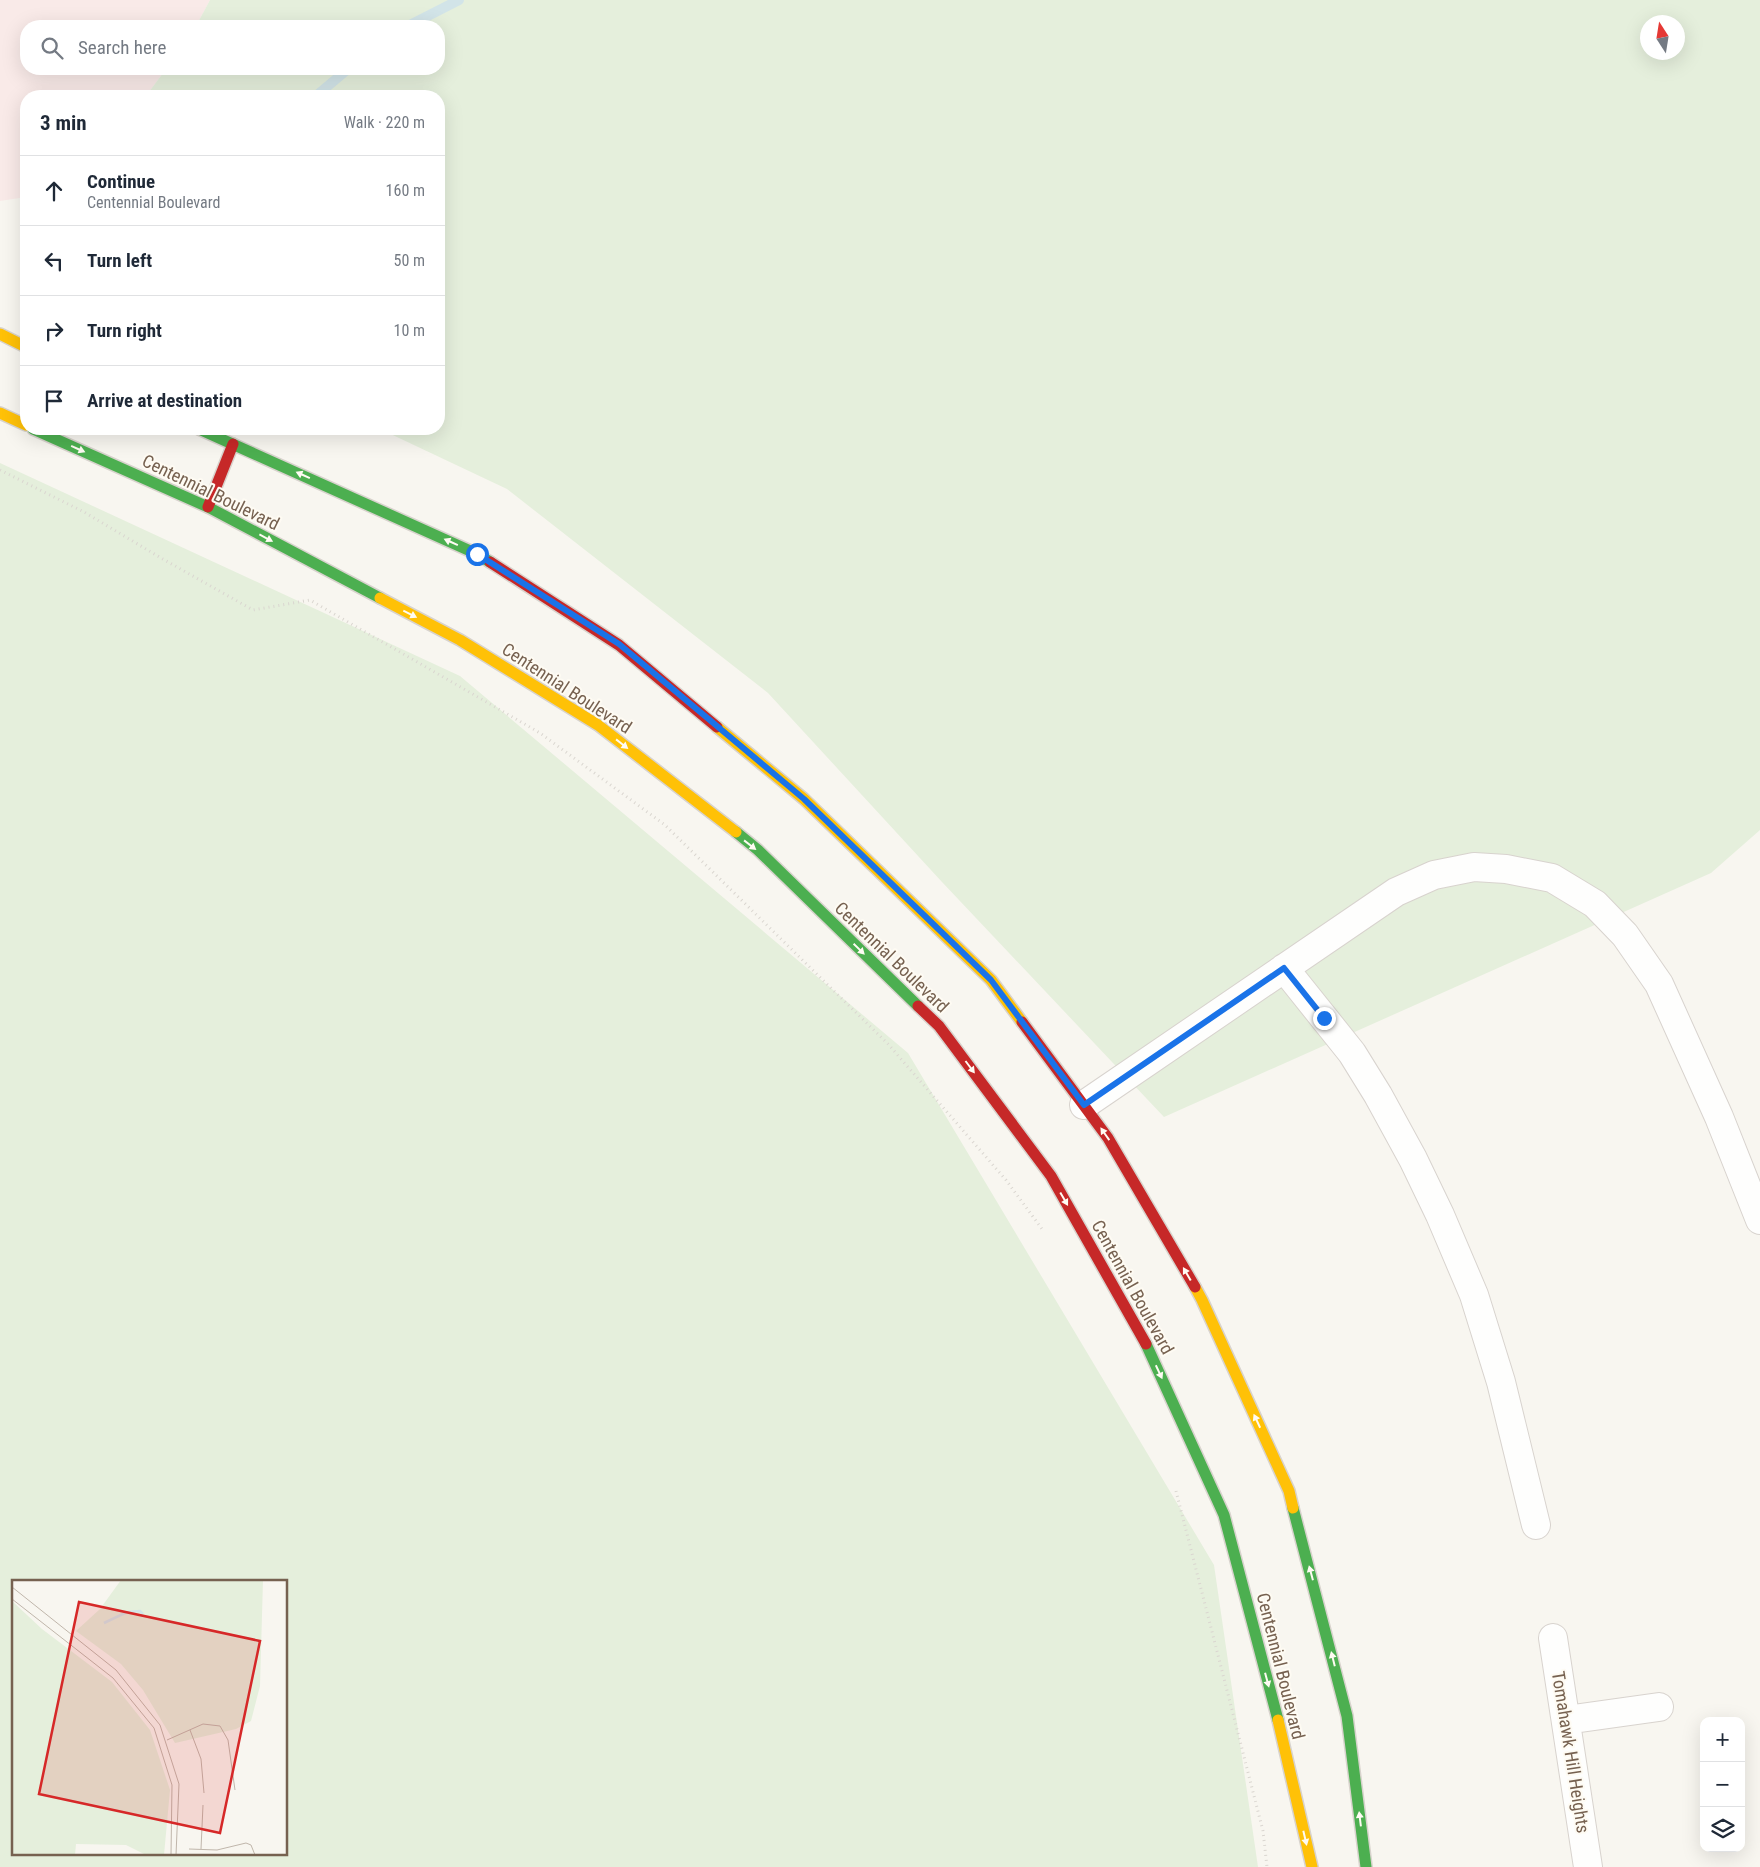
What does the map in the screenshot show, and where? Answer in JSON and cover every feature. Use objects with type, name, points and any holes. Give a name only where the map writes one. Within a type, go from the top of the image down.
[{"type":"main road","points":[[0,334],[20,344]]},
{"type":"main road","points":[[0,413],[20,423]]},
{"type":"main road","name":"Centennial Boulevard","points":[[46,435],[208,507],[460,640],[598,725],[758,850],[939,1026],[1051,1176],[1141,1332],[1224,1515],[1280,1729],[1312,1867]]},
{"type":"main road","points":[[213,435],[477,554],[619,644],[804,799],[991,980],[1108,1138],[1202,1300],[1289,1492],[1347,1716],[1366,1867]]},
{"type":"main road","points":[[208,507],[233,444]]},
{"type":"street","points":[[1084,1105],[1396,892],[1434,875],[1474,867],[1506,869],[1552,878],[1595,904],[1625,935],[1659,984],[1719,1117],[1760,1220]]},
{"type":"street","points":[[1284,968],[1352,1053],[1378,1095],[1413,1159],[1440,1214],[1474,1295],[1501,1382],[1536,1525]]},
{"type":"street","name":"Tomahawk Hill Heights","points":[[1553,1638],[1588,1867]]},
{"type":"street","points":[[1566,1720],[1659,1707]]},
{"type":"path","points":[[0,470],[84,512],[253,610],[310,600],[548,739],[664,825],[888,1044],[1006,1180],[1046,1235]]},
{"type":"path","points":[[1174,1487],[1263,1831],[1267,1867]]},
{"type":"shaded area","points":[[0,0],[210,0],[199,20],[20,20],[20,75],[162,75],[150,90],[20,90],[20,198],[0,201]]},
{"type":"green space","points":[[210,0],[1760,0],[1760,830],[1711,873],[1164,1117],[942,882],[768,693],[507,489],[393,435],[445,435],[445,90],[150,90],[162,75],[445,75],[445,20],[199,20]]},
{"type":"green space","points":[[0,463],[460,676],[908,1053],[1214,1565],[1258,1867],[0,1867]]},
{"type":"waterway","points":[[420,20],[459,0]]},
{"type":"waterway","points":[[323,90],[341,75]]},
{"type":"traffic: fast","points":[[46,435],[208,507],[380,598]]},
{"type":"traffic: fast","points":[[212,435],[477,554],[490,562]]},
{"type":"traffic: fast","points":[[736,832],[758,850],[918,1006]]},
{"type":"traffic: fast","points":[[1146,1344],[1224,1515],[1278,1720]]},
{"type":"traffic: fast","points":[[1293,1508],[1347,1716],[1366,1867]]},
{"type":"traffic: slow","points":[[0,334],[20,344]]},
{"type":"traffic: slow","points":[[0,413],[20,422]]},
{"type":"traffic: slow","points":[[380,598],[460,640],[598,725],[736,832]]},
{"type":"traffic: slow","points":[[717,727],[804,799],[991,980],[1022,1022]]},
{"type":"traffic: slow","points":[[1195,1287],[1289,1491],[1293,1508]]},
{"type":"traffic: slow","points":[[1278,1720],[1312,1867]]},
{"type":"traffic: jam","points":[[208,507],[233,444]]},
{"type":"traffic: jam","points":[[490,562],[619,645],[717,727]]},
{"type":"traffic: jam","points":[[918,1006],[939,1026],[1051,1176],[1146,1344]]},
{"type":"traffic: jam","points":[[1022,1022],[1108,1138],[1195,1287]]},
{"type":"route","points":[[477,554],[619,644],[804,799],[991,980],[1084,1105],[1284,968],[1324,1018]]}]
